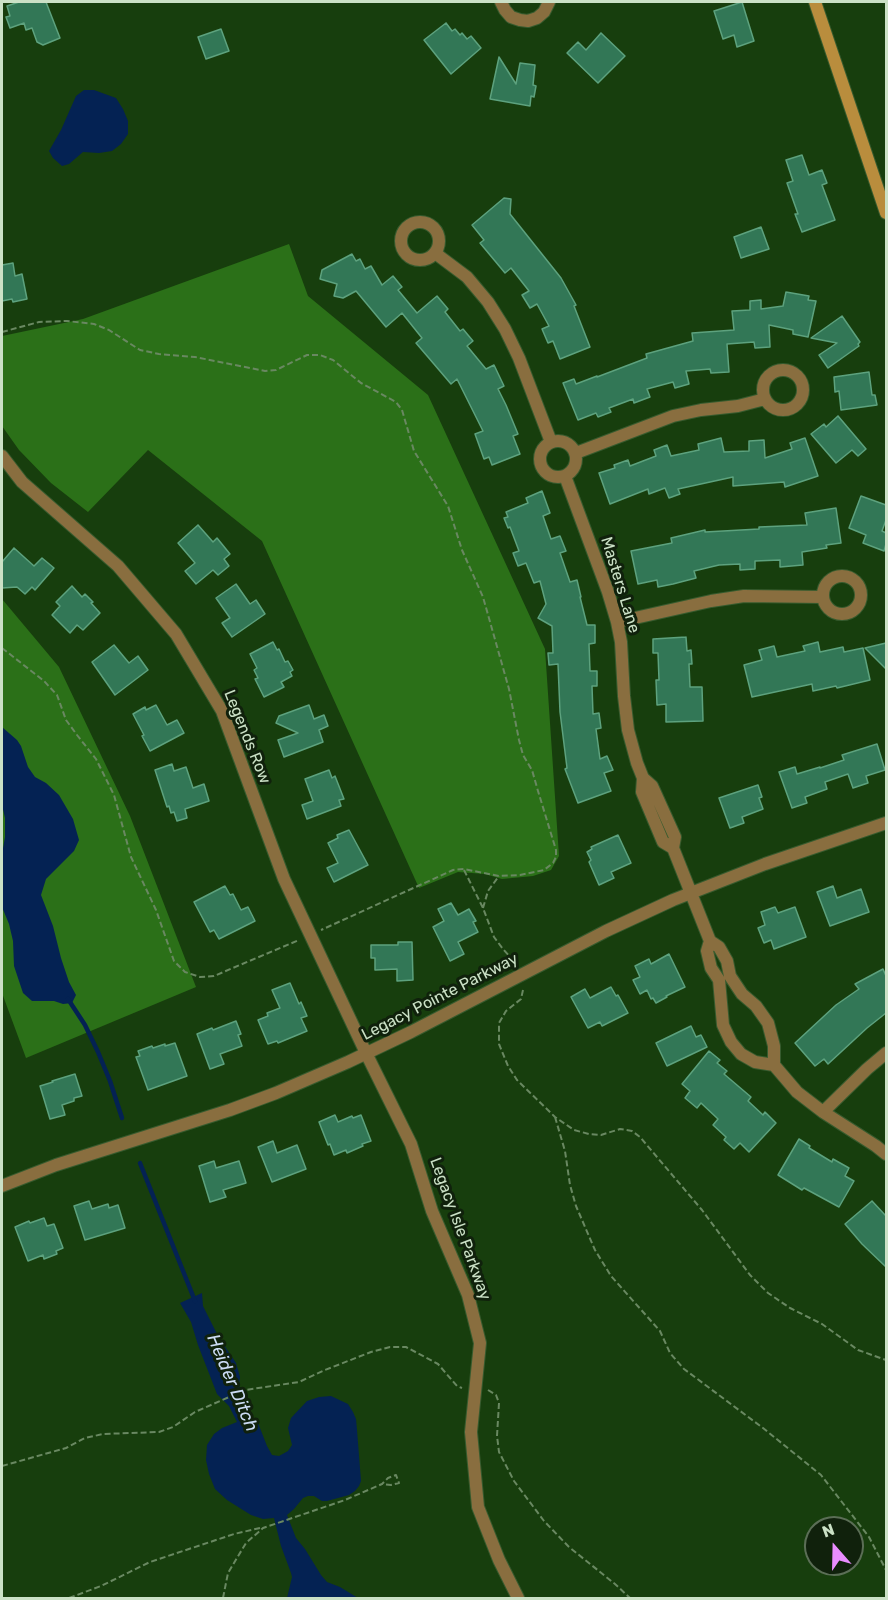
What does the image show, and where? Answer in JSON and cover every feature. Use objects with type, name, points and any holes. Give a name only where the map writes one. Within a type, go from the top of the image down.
[{"type":"street","points":[[501,2],[511,17],[528,21],[544,12],[549,2]]},
{"type":"street","points":[[816,2],[886,213]]},
{"type":"street","points":[[435,253],[467,277],[488,302],[505,329],[519,358],[551,442]]},
{"type":"street","points":[[576,453],[673,416],[738,406],[765,399]]},
{"type":"street","points":[[551,442],[568,444],[576,453],[574,469],[565,476],[553,476],[543,469],[540,463],[542,451],[551,442]]},
{"type":"street","name":"Legends Row","points":[[2,456],[22,482],[118,566],[176,634],[222,711],[284,879],[366,1053]]},
{"type":"street","name":"Masters Lane","points":[[565,476],[617,622],[621,642],[628,730],[643,778],[642,792],[658,815],[663,842],[673,848],[691,892],[710,941],[706,951],[711,968],[725,978]]},
{"type":"street","points":[[617,622],[744,596],[823,597]]},
{"type":"street","name":"Legacy Pointe Parkway","points":[[2,1186],[56,1165],[230,1110],[276,1093],[411,1032],[606,931],[691,892],[886,823]]},
{"type":"street","points":[[725,978],[723,1025],[731,1042],[741,1054],[755,1062],[774,1065]]},
{"type":"street","points":[[725,978],[756,1006],[768,1023],[774,1046],[774,1065],[797,1092],[886,1154]]},
{"type":"street","name":"Legacy Isle Parkway","points":[[366,1053],[411,1144],[432,1211],[468,1295],[480,1343],[471,1432],[478,1507],[499,1560],[518,1599]]},
{"type":"street","points":[[823,1112],[886,1053]]},
{"type":"path","points":[[2,332],[39,322],[67,321],[94,324],[109,330],[140,350],[195,357],[265,371],[276,370],[307,355],[320,355],[333,360],[361,383],[396,402],[402,410],[414,451],[448,506],[462,550],[483,597],[509,688],[523,755],[532,770],[556,850],[556,857],[553,863],[544,870],[520,875],[499,876],[464,869],[453,870],[214,976],[200,977],[185,972],[174,962],[156,910],[131,857],[114,795],[96,759],[66,720],[57,695],[44,681],[2,648]]},
{"type":"path","points":[[464,869],[494,937],[512,959],[523,983],[520,999],[506,1011],[499,1023],[499,1044],[517,1080],[555,1117],[574,1130],[602,1135],[620,1130],[632,1131],[640,1137],[702,1210],[750,1275],[768,1293],[790,1308],[822,1324],[858,1350],[886,1360]]},
{"type":"path","points":[[483,908],[489,891],[499,876]]},
{"type":"path","points":[[555,1117],[565,1151],[576,1206],[595,1250],[611,1276],[660,1331],[670,1353],[684,1370],[763,1428],[821,1475],[869,1537],[886,1570]]},
{"type":"path","points":[[2,1466],[66,1448],[85,1438],[103,1434],[159,1432],[173,1427],[220,1399],[245,1389],[299,1382],[371,1352],[390,1347],[406,1347],[438,1364],[457,1386],[487,1390],[496,1395],[499,1403],[497,1436],[499,1452],[514,1481],[544,1521],[569,1547],[630,1599]]},
{"type":"path","points":[[69,1599],[150,1562],[234,1534],[263,1528],[345,1500],[382,1484],[396,1474],[399,1483],[382,1484]]},
{"type":"path","points":[[223,1599],[228,1573],[246,1543],[263,1528]]},
{"type":"green space","points":[[289,244],[308,296],[428,395],[545,649],[559,856],[551,870],[533,876],[502,879],[485,874],[458,872],[419,888],[262,541],[148,450],[88,512],[51,483],[19,450],[2,426],[2,336],[83,319]]},
{"type":"green space","points":[[2,599],[59,667],[130,816],[196,987],[26,1058],[2,993]]},
{"type":"water","points":[[84,90],[94,90],[116,98],[128,121],[128,134],[112,151],[83,152],[69,164],[62,166],[49,151],[76,96]]},
{"type":"water","points":[[2,727],[21,746],[28,767],[35,777],[59,795],[73,819],[79,840],[74,851],[46,879],[41,895],[53,926],[69,982],[76,995],[72,1003],[32,1001],[23,993],[14,966],[13,941],[2,907],[5,818],[2,805]]},
{"type":"water","points":[[202,1293],[203,1306],[218,1336],[236,1363],[247,1418],[254,1418],[258,1423],[272,1455],[279,1456],[288,1451],[292,1445],[288,1428],[291,1418],[307,1401],[331,1396],[348,1404],[353,1412],[357,1430],[361,1481],[359,1486],[349,1495],[327,1501],[314,1496],[303,1498],[287,1515],[296,1538],[321,1575],[327,1582],[358,1598],[287,1598],[292,1577],[274,1518],[263,1519],[251,1515],[227,1500],[215,1489],[206,1460],[207,1445],[214,1434],[237,1422],[229,1406],[217,1394],[191,1322],[180,1303]]},
{"type":"building","points":[[19,2],[46,2],[60,38],[43,45],[37,42],[32,28],[26,30],[24,23],[10,28],[6,17],[10,16],[7,6]]},
{"type":"building","points":[[742,2],[754,41],[737,47],[734,35],[723,39],[714,11]]},
{"type":"building","points":[[446,23],[452,31],[455,29],[467,39],[471,36],[481,48],[451,74],[424,40]]},
{"type":"building","points":[[221,29],[229,51],[206,59],[198,37]]},
{"type":"building","points":[[601,33],[625,56],[598,83],[567,53],[578,42],[586,50]]},
{"type":"building","points":[[499,57],[516,84],[520,63],[535,65],[533,85],[536,86],[534,97],[531,96],[530,106],[490,99]]},
{"type":"building","points":[[802,155],[809,175],[822,170],[827,183],[822,185],[835,220],[802,232],[787,183],[793,181],[786,160]]},
{"type":"building","points":[[504,198],[511,199],[510,214],[561,278],[576,305],[574,306],[590,347],[560,359],[553,341],[548,343],[542,329],[549,326],[537,304],[530,308],[522,295],[529,291],[511,268],[505,273],[480,243],[484,240],[472,225]]},
{"type":"building","points":[[761,227],[769,249],[741,258],[734,237]]},
{"type":"building","points":[[352,254],[356,261],[360,259],[365,269],[371,266],[382,285],[393,276],[402,287],[398,290],[417,313],[437,296],[448,309],[445,312],[460,331],[463,329],[473,341],[467,346],[486,369],[494,365],[504,386],[498,389],[518,434],[513,436],[520,454],[492,465],[489,457],[484,459],[475,434],[483,431],[457,379],[451,384],[416,343],[422,338],[402,313],[386,327],[356,291],[343,298],[334,296],[337,284],[320,279],[322,270]]},
{"type":"building","points":[[13,263],[15,276],[22,274],[27,299],[13,302],[12,299],[2,301],[2,265]]},
{"type":"building","points":[[786,292],[809,296],[808,300],[816,301],[808,337],[793,334],[793,330],[769,325],[770,347],[755,348],[754,342],[727,344],[729,372],[711,373],[710,369],[686,371],[689,384],[675,388],[673,382],[647,389],[650,397],[634,403],[633,399],[609,408],[611,412],[598,417],[596,413],[578,420],[563,383],[574,379],[576,384],[647,358],[646,354],[693,341],[692,333],[734,330],[732,311],[750,310],[750,301],[761,300],[761,309],[783,306]]},
{"type":"building","points":[[842,316],[860,342],[859,346],[828,368],[819,355],[837,343],[811,338]]},
{"type":"building","points":[[869,372],[872,395],[875,395],[877,405],[841,410],[839,391],[835,392],[834,377]]},
{"type":"building","points":[[838,416],[866,449],[858,456],[852,450],[836,463],[811,434],[824,424],[826,427]]},
{"type":"building","points":[[721,438],[724,452],[749,451],[749,441],[764,440],[765,458],[792,449],[790,443],[805,438],[818,476],[785,487],[784,482],[733,486],[733,477],[678,489],[680,494],[669,498],[665,488],[649,494],[648,489],[610,504],[599,473],[615,468],[614,465],[628,460],[630,466],[656,456],[654,450],[667,445],[671,456],[699,450],[698,444]]},
{"type":"building","points":[[542,491],[550,513],[543,516],[551,539],[560,536],[566,551],[560,553],[570,582],[577,580],[587,625],[595,625],[595,643],[589,644],[590,671],[597,671],[597,686],[592,686],[593,714],[599,713],[601,728],[596,729],[600,759],[607,756],[613,770],[604,773],[611,791],[578,803],[565,769],[567,768],[560,712],[558,664],[549,665],[548,653],[553,653],[552,626],[538,618],[546,604],[540,581],[534,583],[526,563],[518,566],[513,553],[519,551],[504,518],[508,517],[506,512],[528,503],[526,498]]},
{"type":"building","points":[[861,496],[886,505],[886,520],[882,531],[886,533],[884,551],[863,543],[866,535],[849,528]]},
{"type":"building","points":[[836,508],[841,543],[802,552],[803,565],[780,567],[780,560],[755,561],[755,569],[740,570],[740,564],[719,565],[694,571],[696,578],[673,584],[658,587],[657,580],[638,584],[631,551],[672,543],[671,538],[705,530],[705,532],[807,525],[805,513]]},
{"type":"building","points":[[198,525],[213,542],[217,538],[230,554],[224,559],[229,566],[218,575],[213,570],[196,584],[185,571],[195,563],[178,543]]},
{"type":"building","points":[[14,548],[34,566],[42,558],[54,568],[35,590],[32,587],[25,594],[17,587],[2,588],[2,562]]},
{"type":"building","points":[[236,584],[250,604],[256,600],[265,614],[232,637],[222,623],[230,618],[216,598]]},
{"type":"building","points":[[72,586],[82,597],[85,594],[100,613],[83,630],[77,625],[70,633],[52,615],[60,606],[56,602]]},
{"type":"building","points":[[686,637],[687,651],[691,650],[690,687],[702,687],[703,721],[666,722],[666,704],[657,705],[658,653],[653,653],[653,639]]},
{"type":"building","points":[[273,642],[285,662],[288,661],[293,670],[290,672],[292,676],[281,682],[284,687],[264,697],[255,679],[258,678],[254,670],[257,668],[250,654]]},
{"type":"building","points":[[818,642],[820,652],[843,647],[844,652],[863,648],[870,680],[813,691],[812,684],[752,697],[744,665],[762,660],[759,650],[774,646],[777,657],[805,651],[803,646]]},
{"type":"building","points":[[886,643],[886,669],[865,648]]},
{"type":"building","points":[[114,645],[129,663],[138,656],[148,670],[115,695],[92,662]]},
{"type":"building","points":[[156,705],[167,725],[177,720],[184,733],[150,751],[133,714],[145,707],[146,710]]},
{"type":"building","points":[[309,705],[314,719],[324,715],[328,726],[319,730],[323,742],[284,757],[278,740],[298,733],[276,723],[279,716]]},
{"type":"building","points":[[877,744],[885,770],[866,776],[868,783],[853,788],[848,774],[825,782],[827,789],[805,797],[807,803],[792,808],[779,772],[795,767],[797,774],[820,768],[844,760],[842,755]]},
{"type":"building","points":[[172,764],[174,771],[186,767],[193,788],[204,784],[209,801],[185,809],[187,818],[177,821],[174,812],[171,813],[169,806],[167,807],[155,770]]},
{"type":"building","points":[[329,770],[332,778],[335,776],[344,799],[339,800],[341,806],[307,819],[302,805],[313,801],[305,779]]},
{"type":"building","points":[[758,785],[763,809],[742,817],[744,823],[730,828],[719,798]]},
{"type":"building","points":[[349,830],[368,865],[334,882],[327,868],[338,863],[328,843],[338,838],[337,835]]},
{"type":"building","points":[[618,835],[631,863],[611,872],[614,878],[599,885],[587,852],[592,849],[591,847]]},
{"type":"building","points":[[225,886],[230,895],[233,894],[241,910],[248,907],[255,921],[219,939],[214,930],[210,932],[194,902]]},
{"type":"building","points":[[833,886],[837,898],[861,889],[869,912],[830,926],[817,892]]},
{"type":"building","points":[[451,903],[458,915],[469,909],[476,921],[473,922],[478,932],[458,942],[464,954],[450,961],[433,927],[444,921],[438,909]]},
{"type":"building","points":[[775,907],[778,913],[795,907],[806,937],[774,949],[771,940],[764,943],[758,928],[765,925],[761,912]]},
{"type":"building","points":[[398,942],[412,942],[413,980],[397,981],[397,969],[375,970],[375,958],[371,958],[371,945],[398,945]]},
{"type":"building","points":[[669,954],[685,987],[656,1003],[653,998],[651,999],[647,990],[640,994],[633,980],[640,977],[635,966],[649,959],[651,964]]},
{"type":"building","points":[[883,969],[886,976],[886,1013],[828,1064],[824,1059],[815,1066],[795,1043],[836,1005],[859,989],[855,984]]},
{"type":"building","points":[[290,983],[307,1016],[301,1018],[307,1031],[278,1043],[277,1041],[268,1044],[258,1020],[268,1016],[267,1013],[280,1008],[272,990]]},
{"type":"building","points":[[611,987],[628,1013],[602,1026],[600,1022],[588,1028],[571,997],[585,989],[590,998]]},
{"type":"building","points":[[236,1021],[241,1034],[238,1035],[242,1046],[220,1054],[224,1064],[210,1069],[197,1034]]},
{"type":"building","points":[[691,1026],[696,1037],[701,1035],[707,1047],[667,1066],[656,1043]]},
{"type":"building","points":[[175,1043],[187,1076],[148,1090],[136,1057],[140,1056],[138,1051],[152,1046],[153,1048]]},
{"type":"building","points":[[709,1051],[720,1060],[717,1063],[727,1071],[724,1074],[751,1097],[748,1101],[763,1115],[765,1112],[776,1123],[749,1152],[740,1143],[734,1149],[724,1140],[726,1137],[713,1125],[718,1119],[701,1103],[697,1108],[685,1098],[690,1091],[682,1084]]},
{"type":"building","points":[[75,1074],[82,1096],[62,1105],[65,1115],[50,1119],[40,1086]]},
{"type":"building","points":[[335,1115],[338,1122],[361,1115],[371,1141],[347,1153],[346,1150],[334,1155],[319,1122]]},
{"type":"building","points":[[799,1139],[832,1162],[833,1159],[849,1168],[845,1176],[854,1181],[839,1207],[804,1188],[802,1190],[778,1175]]},
{"type":"building","points":[[273,1141],[277,1153],[297,1145],[306,1169],[272,1182],[258,1147]]},
{"type":"building","points":[[214,1161],[216,1168],[239,1161],[246,1183],[223,1190],[226,1197],[210,1202],[199,1166]]},
{"type":"building","points":[[89,1201],[92,1209],[108,1204],[109,1208],[118,1205],[125,1228],[85,1240],[74,1206]]},
{"type":"building","points":[[872,1201],[886,1216],[886,1267],[845,1224]]},
{"type":"building","points":[[44,1218],[47,1226],[54,1224],[63,1248],[56,1251],[57,1254],[44,1259],[43,1255],[28,1261],[15,1227]]},
{"type":"waterway","name":"Heider Ditch","points":[[68,999],[85,1025],[98,1052],[122,1118]]},
{"type":"waterway","name":"Heider Ditch","points":[[140,1163],[195,1301]]}]
